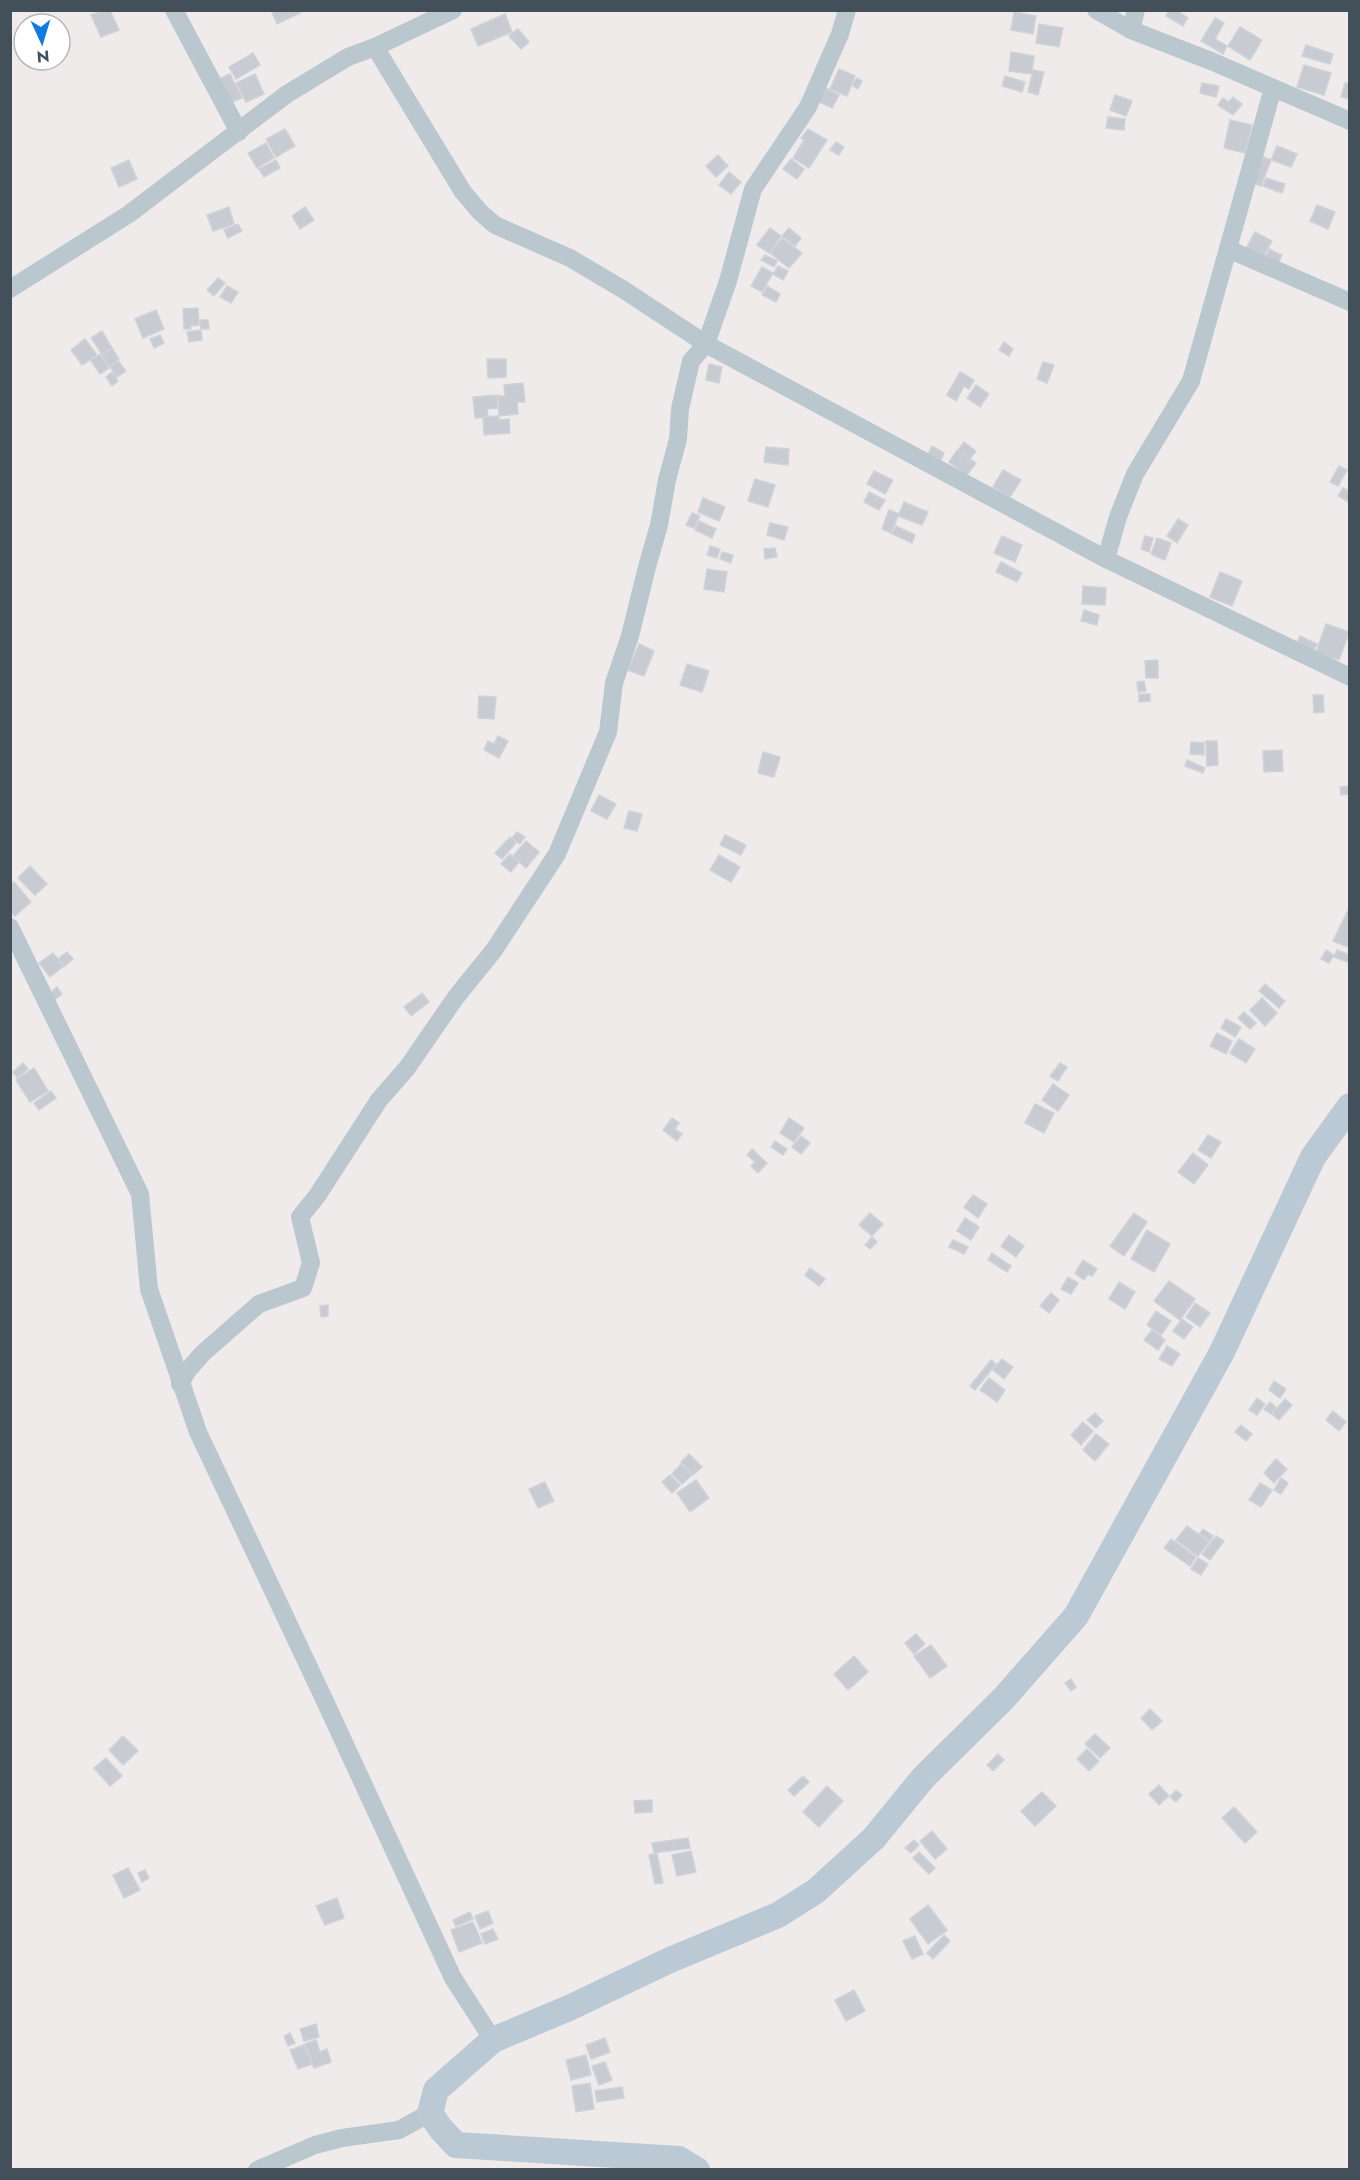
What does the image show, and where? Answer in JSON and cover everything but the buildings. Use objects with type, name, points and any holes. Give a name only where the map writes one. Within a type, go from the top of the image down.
[{"type":"main road","points":[[697,2169],[679,2159],[456,2145],[430,2113],[436,2090],[492,2040],[569,2008],[670,1960],[778,1915],[816,1891],[874,1839],[923,1778],[1004,1698],[1077,1616],[1222,1352],[1312,1157],[1350,1106]]},
{"type":"street","points":[[174,10],[239,132]]},
{"type":"street","points":[[10,289],[129,214],[287,94],[348,57],[375,47],[453,10]]},
{"type":"street","points":[[180,1384],[188,1370],[203,1353],[259,1304],[303,1288],[311,1263],[300,1217],[379,1100],[407,1068],[456,997],[494,950],[557,854],[608,732],[614,683],[630,636],[646,567],[659,525],[667,480],[678,439],[680,409],[691,361],[706,344],[728,282],[753,189],[808,107],[837,43],[847,10]]},
{"type":"street","points":[[1096,10],[1131,30],[1350,121]]},
{"type":"street","points":[[1131,30],[1136,10]]},
{"type":"street","points":[[375,47],[463,192],[495,225],[570,258],[624,290],[706,344],[1106,559],[1350,677]]},
{"type":"street","points":[[1106,559],[1118,517],[1135,474],[1191,381],[1273,88]]},
{"type":"street","points":[[1228,249],[1350,302]]},
{"type":"street","points":[[10,927],[140,1194],[149,1289],[198,1432],[453,1978],[492,2040]]},
{"type":"street","points":[[257,2169],[315,2145],[342,2138],[399,2130],[430,2113]]}]
